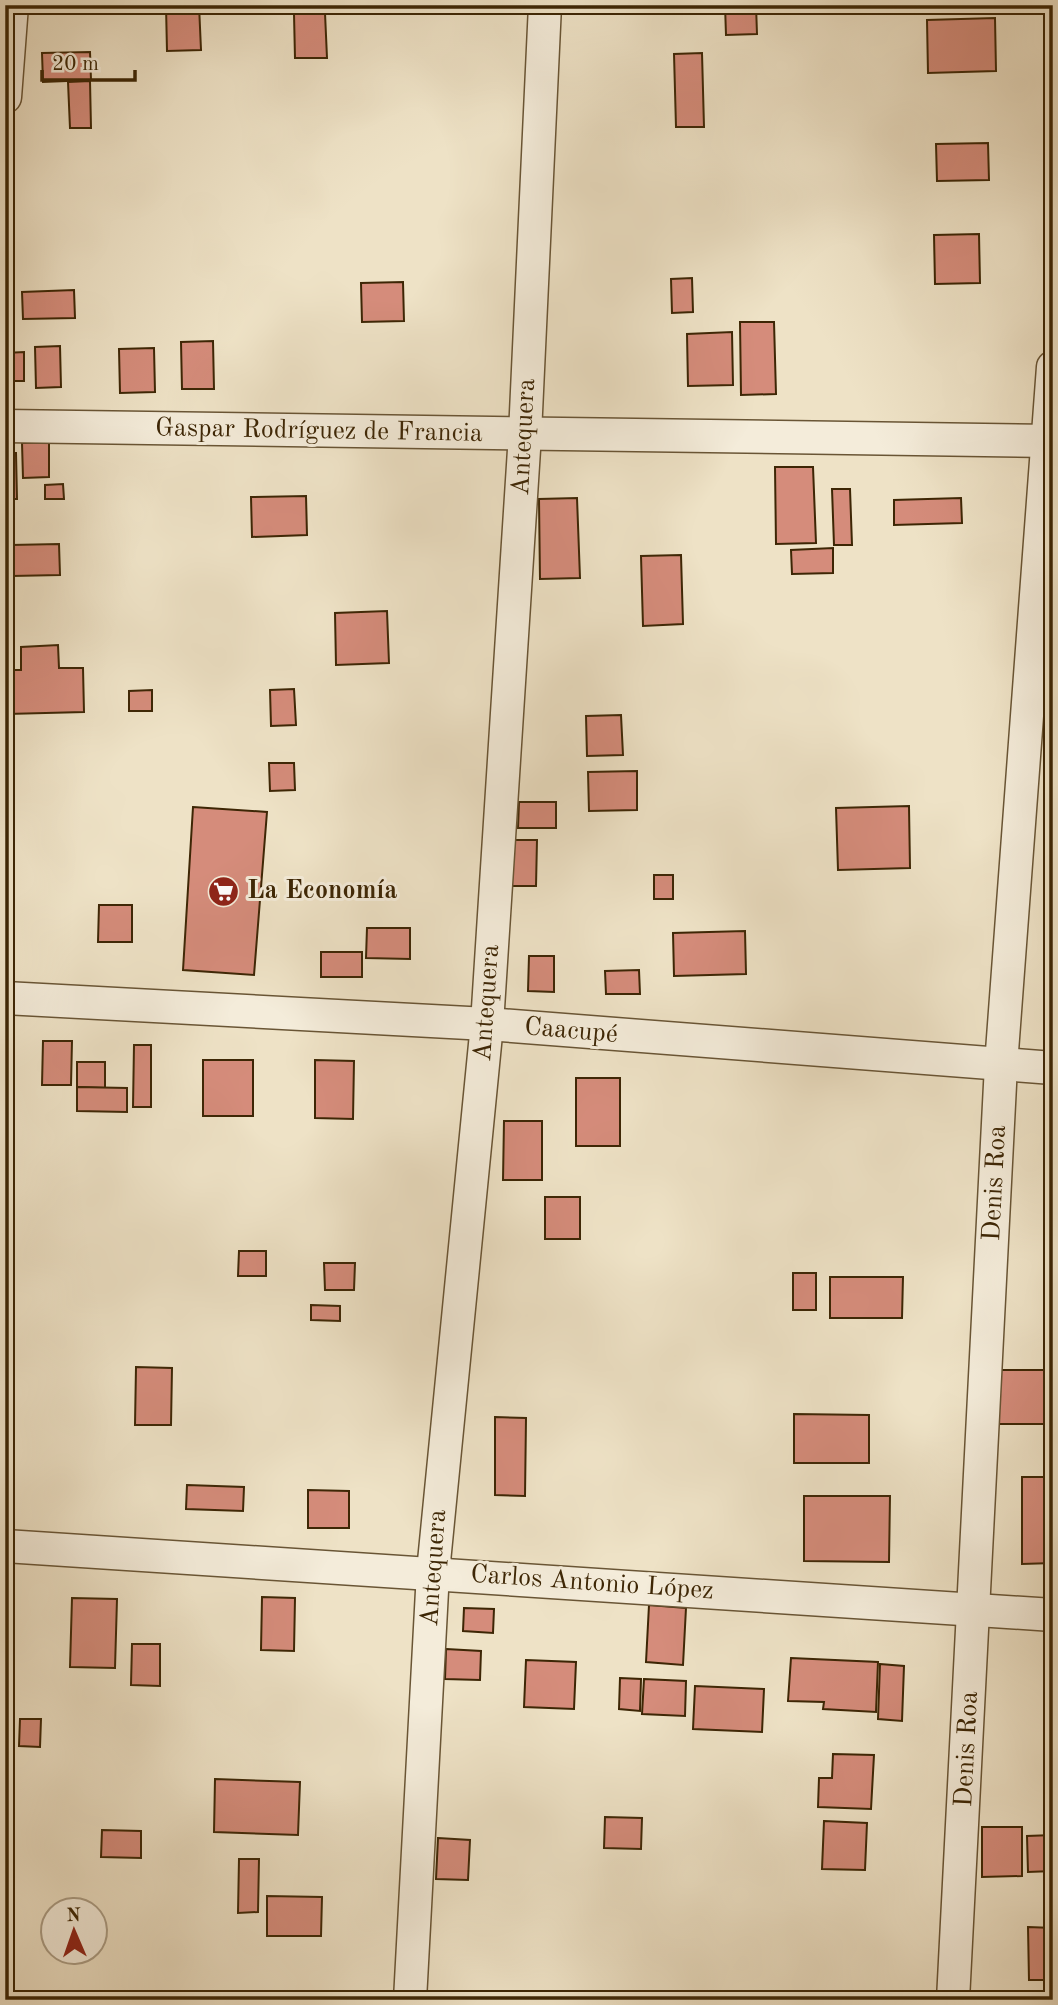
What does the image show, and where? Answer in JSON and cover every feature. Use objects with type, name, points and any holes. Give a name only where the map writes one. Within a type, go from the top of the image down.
[{"type":"street","points":[[5,97],[12,5]]},
{"type":"street","name":"Antequera","points":[[410,2000],[433,1572],[486,1024],[525,434],[545,5]]},
{"type":"street","name":"Denis Roa","points":[[953,2000],[1001,1065],[1050,441],[1053,367]]},
{"type":"street","name":"Gaspar Rodríguez de Francia","points":[[5,426],[1050,441]]},
{"type":"street","name":"Caacupé","points":[[5,998],[486,1024],[1053,1068]]},
{"type":"street","name":"Carlos Antonio López","points":[[5,1546],[433,1572],[1053,1615]]},
{"type":"building","points":[[199,5],[201,50],[167,51],[166,6]]},
{"type":"building","points":[[725,5],[756,5],[757,34],[726,35]]},
{"type":"building","points":[[325,13],[327,58],[295,58],[294,14]]},
{"type":"building","points":[[995,18],[996,71],[928,73],[927,20]]},
{"type":"building","points":[[90,52],[91,80],[43,82],[42,53]]},
{"type":"building","points":[[702,53],[704,127],[676,127],[674,54]]},
{"type":"building","points":[[90,81],[91,128],[70,128],[68,82]]},
{"type":"building","points":[[988,143],[989,180],[937,181],[936,144]]},
{"type":"building","points":[[979,234],[980,283],[935,284],[934,235]]},
{"type":"building","points":[[692,278],[693,312],[672,313],[671,279]]},
{"type":"building","points":[[403,282],[404,321],[362,322],[361,283]]},
{"type":"building","points":[[74,290],[75,318],[23,319],[22,292]]},
{"type":"building","points":[[740,322],[774,322],[776,394],[741,395]]},
{"type":"building","points":[[732,332],[733,385],[688,386],[687,334]]},
{"type":"building","points":[[213,341],[214,389],[182,389],[181,342]]},
{"type":"building","points":[[60,346],[61,387],[36,388],[35,347]]},
{"type":"building","points":[[154,348],[155,392],[120,393],[119,349]]},
{"type":"building","points":[[24,352],[24,381],[5,381],[5,353]]},
{"type":"building","points":[[49,442],[49,477],[23,478],[22,443]]},
{"type":"building","points":[[5,453],[16,453],[17,499],[5,499]]},
{"type":"building","points":[[775,467],[813,467],[816,543],[776,544]]},
{"type":"building","points":[[63,484],[64,499],[45,499],[45,485]]},
{"type":"building","points":[[832,489],[850,489],[852,545],[834,545]]},
{"type":"building","points":[[306,496],[307,535],[252,537],[251,497]]},
{"type":"building","points":[[577,498],[580,578],[540,579],[539,499]]},
{"type":"building","points":[[961,498],[962,523],[894,525],[894,500]]},
{"type":"building","points":[[59,544],[60,575],[12,576],[11,545]]},
{"type":"building","points":[[833,548],[833,573],[792,574],[791,550]]},
{"type":"building","points":[[681,555],[683,624],[643,626],[641,556]]},
{"type":"building","points":[[387,611],[389,663],[336,665],[335,613]]},
{"type":"building","points":[[58,645],[59,668],[83,668],[84,712],[7,714],[6,670],[21,670],[21,647]]},
{"type":"building","points":[[294,689],[296,725],[271,726],[270,690]]},
{"type":"building","points":[[152,690],[152,711],[129,711],[129,691]]},
{"type":"building","points":[[621,715],[623,755],[587,756],[586,716]]},
{"type":"building","points":[[269,763],[294,763],[295,790],[270,791]]},
{"type":"building","points":[[637,771],[637,810],[589,811],[588,772]]},
{"type":"building","points":[[519,802],[556,802],[556,828],[518,828]]},
{"type":"building","points":[[909,806],[910,868],[838,870],[836,808]]},
{"type":"building","name":"La Economía","points":[[193,807],[267,812],[254,975],[183,970]]},
{"type":"building","points":[[509,840],[537,840],[536,886],[508,886]]},
{"type":"building","points":[[654,875],[673,875],[673,899],[654,899]]},
{"type":"building","points":[[99,905],[132,905],[132,942],[98,942]]},
{"type":"building","points":[[367,928],[410,928],[410,959],[366,958]]},
{"type":"building","points":[[745,931],[746,974],[674,976],[673,933]]},
{"type":"building","points":[[321,952],[362,952],[362,977],[321,977]]},
{"type":"building","points":[[529,956],[554,956],[554,992],[528,991]]},
{"type":"building","points":[[639,970],[640,994],[606,994],[605,971]]},
{"type":"building","points":[[43,1041],[72,1041],[71,1085],[42,1085]]},
{"type":"building","points":[[134,1045],[151,1045],[151,1107],[133,1107]]},
{"type":"building","points":[[203,1060],[253,1060],[253,1116],[203,1116]]},
{"type":"building","points":[[315,1060],[354,1061],[353,1119],[315,1118]]},
{"type":"building","points":[[77,1062],[105,1062],[105,1088],[77,1087]]},
{"type":"building","points":[[576,1078],[620,1078],[620,1146],[576,1146]]},
{"type":"building","points":[[77,1087],[127,1088],[127,1112],[77,1111]]},
{"type":"building","points":[[504,1121],[542,1121],[542,1180],[503,1180]]},
{"type":"building","points":[[545,1197],[580,1197],[580,1239],[545,1239]]},
{"type":"building","points":[[239,1251],[266,1251],[266,1276],[238,1276]]},
{"type":"building","points":[[324,1263],[355,1263],[354,1290],[325,1290]]},
{"type":"building","points":[[793,1273],[816,1273],[816,1310],[793,1310]]},
{"type":"building","points":[[830,1277],[903,1277],[902,1318],[830,1318]]},
{"type":"building","points":[[311,1305],[340,1306],[340,1321],[311,1320]]},
{"type":"building","points":[[136,1367],[172,1368],[171,1425],[135,1425]]},
{"type":"building","points":[[999,1370],[1051,1370],[1051,1424],[999,1424]]},
{"type":"building","points":[[794,1414],[869,1415],[869,1463],[794,1463]]},
{"type":"building","points":[[495,1417],[526,1418],[525,1496],[495,1495]]},
{"type":"building","points":[[1022,1477],[1053,1477],[1053,1563],[1022,1564]]},
{"type":"building","points":[[187,1485],[244,1487],[243,1511],[186,1509]]},
{"type":"building","points":[[308,1490],[349,1491],[349,1528],[308,1528]]},
{"type":"building","points":[[804,1496],[890,1496],[889,1562],[804,1561]]},
{"type":"building","points":[[262,1597],[295,1598],[294,1651],[261,1650]]},
{"type":"building","points":[[72,1598],[117,1599],[115,1668],[70,1667]]},
{"type":"building","points":[[649,1605],[686,1608],[683,1665],[646,1662]]},
{"type":"building","points":[[464,1608],[494,1609],[493,1633],[463,1631]]},
{"type":"building","points":[[132,1644],[160,1644],[160,1686],[131,1685]]},
{"type":"building","points":[[446,1649],[481,1651],[480,1680],[445,1679]]},
{"type":"building","points":[[791,1658],[878,1662],[876,1712],[823,1709],[824,1702],[788,1701]]},
{"type":"building","points":[[526,1660],[576,1662],[574,1709],[524,1707]]},
{"type":"building","points":[[880,1664],[904,1666],[902,1721],[878,1719]]},
{"type":"building","points":[[620,1678],[641,1679],[640,1711],[619,1709]]},
{"type":"building","points":[[644,1679],[686,1681],[685,1716],[642,1714]]},
{"type":"building","points":[[695,1686],[764,1689],[762,1732],[693,1729]]},
{"type":"building","points":[[20,1719],[41,1719],[40,1747],[19,1746]]},
{"type":"building","points":[[5,1720],[14,1720],[13,1763],[5,1763]]},
{"type":"building","points":[[833,1754],[874,1755],[871,1809],[818,1807],[819,1778],[832,1778]]},
{"type":"building","points":[[215,1779],[300,1782],[298,1835],[214,1832]]},
{"type":"building","points":[[605,1817],[642,1818],[641,1849],[604,1848]]},
{"type":"building","points":[[824,1821],[867,1823],[865,1870],[822,1869]]},
{"type":"building","points":[[982,1827],[1022,1827],[1022,1876],[982,1877]]},
{"type":"building","points":[[102,1830],[141,1831],[141,1858],[101,1857]]},
{"type":"building","points":[[1053,1835],[1053,1871],[1028,1872],[1027,1836]]},
{"type":"building","points":[[438,1838],[470,1840],[468,1880],[436,1879]]},
{"type":"building","points":[[239,1859],[259,1859],[258,1912],[238,1913]]},
{"type":"building","points":[[267,1896],[322,1897],[321,1936],[267,1936]]},
{"type":"building","points":[[1028,1927],[1053,1928],[1053,1980],[1029,1980]]},
{"type":"place","name":"La Economía","points":[[224,891]]}]
